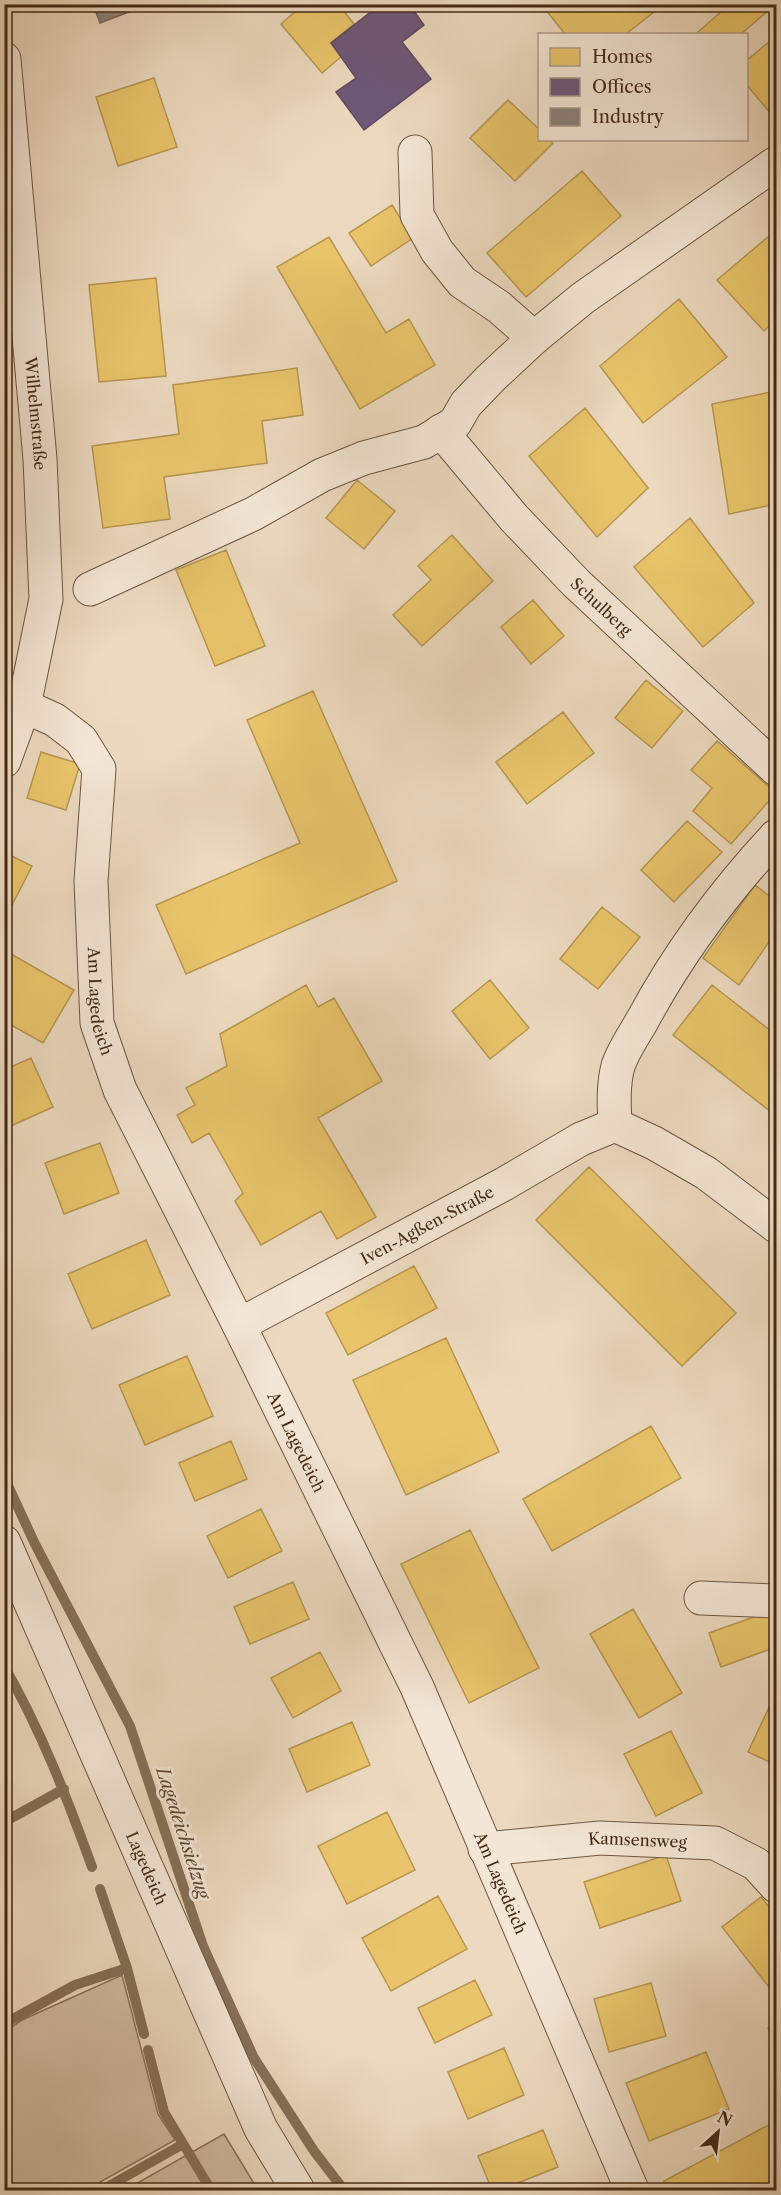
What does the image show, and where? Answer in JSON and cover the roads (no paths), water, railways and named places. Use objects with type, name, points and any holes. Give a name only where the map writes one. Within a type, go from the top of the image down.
[{"type":"street","name":"Wilhelmstraße","points":[[4,59],[40,459],[46,599],[24,706],[4,761]]},
{"type":"street","points":[[415,152],[417,215],[437,251],[462,282],[499,307],[534,338]]},
{"type":"street","points":[[90,589],[253,514],[322,475],[363,458],[424,442],[455,423],[466,404],[534,338],[583,298],[777,163]]},
{"type":"street","name":"Schulberg","points":[[441,431],[514,518],[576,583],[777,769]]},
{"type":"street","name":"Am Lagedeich","points":[[24,706],[55,720],[81,740],[99,769],[91,881],[97,1023],[120,1090],[239,1324],[417,1688],[632,2190]]},
{"type":"street","points":[[777,836],[722,899],[657,992],[619,1064],[614,1092],[615,1125],[654,1143],[706,1173],[777,1226]]},
{"type":"street","name":"Iven-Agßen-Straße","points":[[239,1324],[504,1184],[581,1139],[615,1125]]},
{"type":"street","name":"Lagedeich","points":[[4,1542],[261,2129],[298,2190]]},
{"type":"street","points":[[701,1598],[777,1601]]},
{"type":"street","name":"Kamsensweg","points":[[485,1849],[600,1838],[715,1843],[756,1864],[777,1886]]},
{"type":"waterway","name":"Lagedeichsielzug","points":[[4,1477],[35,1544],[130,1726],[203,1946],[254,2058],[314,2151],[344,2190]]},
{"type":"waterway","points":[[4,1666],[30,1715],[52,1765],[92,1867]]},
{"type":"waterway","points":[[4,1822],[64,1789]]},
{"type":"waterway","points":[[100,1889],[127,1968],[144,2034]]},
{"type":"waterway","points":[[4,2024],[75,1985],[127,1968]]},
{"type":"waterway","points":[[148,2050],[164,2112],[211,2190]]},
{"type":"waterway","points":[[102,2190],[183,2144]]}]
